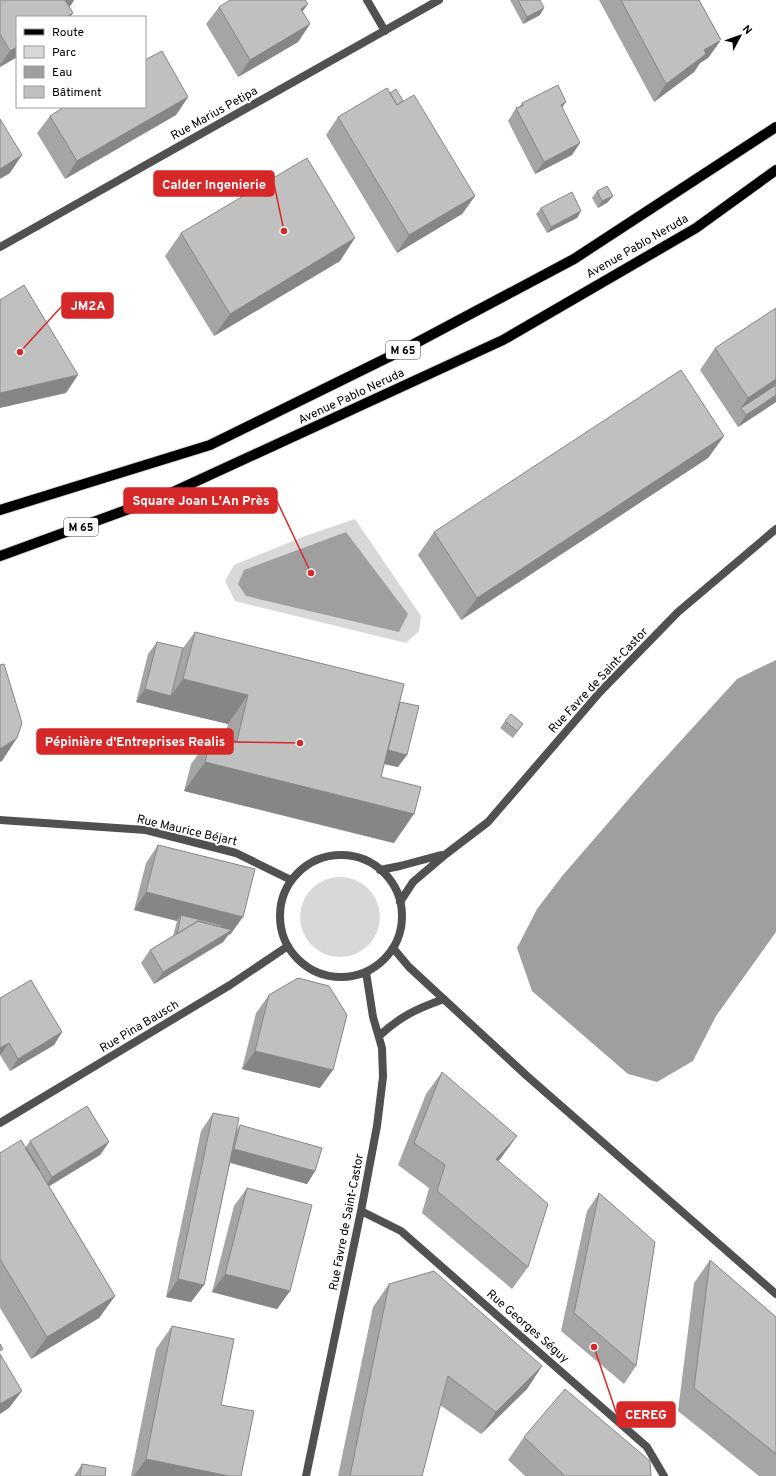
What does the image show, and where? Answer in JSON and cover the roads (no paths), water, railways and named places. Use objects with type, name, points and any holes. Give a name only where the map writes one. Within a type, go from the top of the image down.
[{"type":"main road","name":"Avenue Pablo Neruda","points":[[0,510],[210,445],[398,352],[574,258],[776,128]]},
{"type":"main road","name":"Avenue Pablo Neruda","points":[[0,556],[162,497],[503,340],[696,228],[776,170]]},
{"type":"street","points":[[367,0],[385,31]]},
{"type":"street","name":"Rue Marius Petipa","points":[[0,247],[439,0]]},
{"type":"street","name":"Rue Favre de Saint-Castor","points":[[400,902],[413,882],[446,854],[488,822],[600,692],[678,612],[776,529]]},
{"type":"street","name":"Rue Maurice Béjart","points":[[0,820],[146,830],[236,853],[291,880]]},
{"type":"street","points":[[342,854],[356,856],[369,862],[380,870],[392,882],[400,902],[402,918],[399,934],[393,948],[381,962],[366,972],[348,977],[330,976],[313,970],[299,960],[288,946],[282,930],[280,912],[283,895],[291,880],[303,868],[315,860],[342,854]]},
{"type":"street","name":"Rue Favre de Saint-Castor","points":[[380,870],[446,854]]},
{"type":"street","name":"Rue Pina Bausch","points":[[0,1123],[230,985],[288,946]]},
{"type":"street","points":[[393,948],[409,967],[527,1076],[776,1294]]},
{"type":"street","name":"Rue Favre de Saint-Castor","points":[[306,1476],[361,1211],[377,1126],[384,1077],[382,1048],[373,1017],[366,972]]},
{"type":"street","points":[[379,1036],[398,1019],[444,999]]},
{"type":"street","name":"Rue Georges Séguy","points":[[361,1211],[401,1231],[413,1241],[647,1447],[664,1476]]},
{"type":"water","points":[[346,532],[408,614],[399,632],[246,596],[238,584],[244,570]]},
{"type":"water","points":[[776,660],[776,932],[716,1016],[693,1061],[657,1082],[628,1074],[532,991],[517,948],[537,909],[563,875],[646,779],[737,679]]},
{"type":"place","name":"Calder Ingenierie","points":[[284,231]]},
{"type":"place","name":"JM2A","points":[[20,352]]},
{"type":"place","name":"Square Joan L'An Près","points":[[311,573]]},
{"type":"place","name":"Pépinière d'Entreprises Realis","points":[[300,743]]},
{"type":"place","name":"CEREG","points":[[594,1347]]}]
